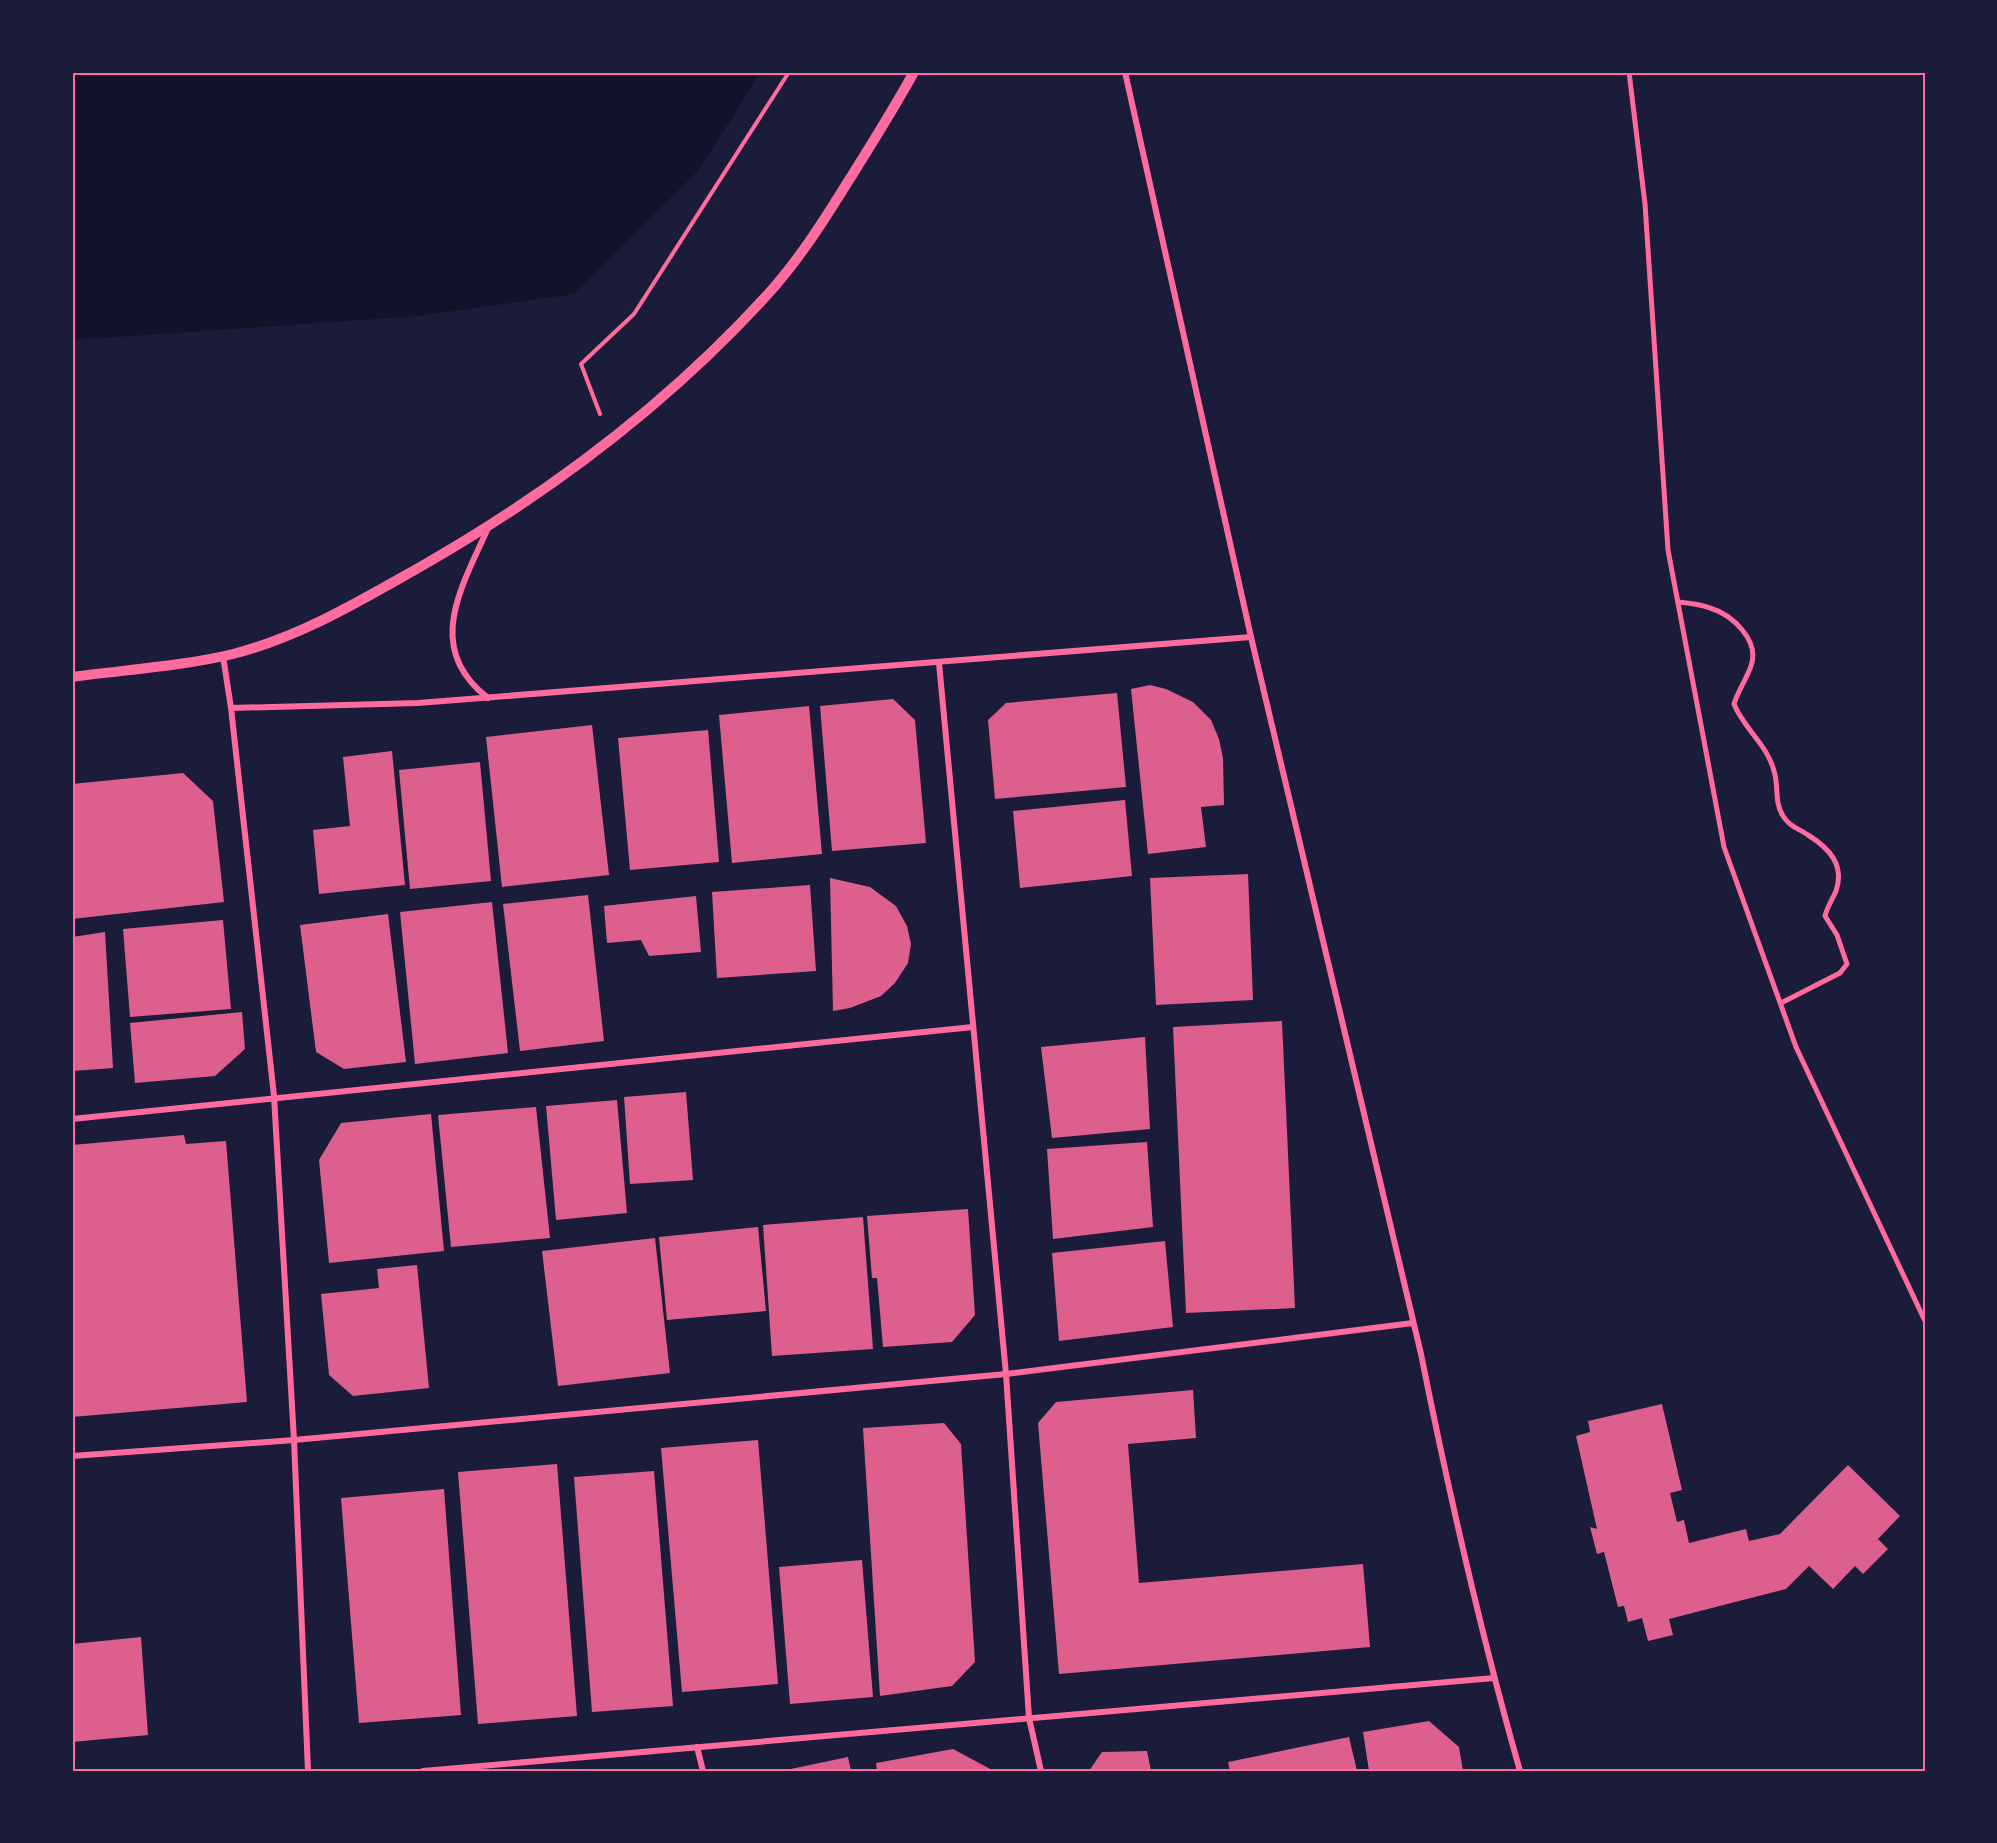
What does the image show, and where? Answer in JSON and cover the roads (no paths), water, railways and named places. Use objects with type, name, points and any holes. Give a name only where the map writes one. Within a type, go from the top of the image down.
[{"type":"street","points":[[72,677],[223,656],[298,632],[360,601],[489,528],[610,442],[718,346],[770,293],[814,236],[892,113],[914,72]]},
{"type":"street","points":[[1125,72],[1251,637],[1413,1323],[1494,1678],[1520,1771]]},
{"type":"street","points":[[1629,72],[1645,204],[1668,550],[1725,847],[1796,1047],[1925,1322]]},
{"type":"street","points":[[488,698],[464,676],[458,665],[451,639],[459,594],[489,528]]},
{"type":"street","points":[[1678,602],[1712,608],[1738,624],[1752,645],[1752,665],[1739,687],[1734,704],[1738,715],[1767,751],[1774,771],[1777,803],[1783,816],[1793,829],[1806,833],[1830,852],[1839,867],[1835,893],[1825,916],[1836,935],[1847,964],[1840,973],[1781,1003]]},
{"type":"street","points":[[231,708],[418,703],[1251,637]]},
{"type":"street","points":[[223,656],[231,708],[274,1096],[294,1440],[308,1771]]},
{"type":"street","points":[[939,663],[1006,1374],[1029,1718],[1041,1771]]},
{"type":"street","points":[[72,1119],[274,1096],[973,1027]]},
{"type":"street","points":[[72,1456],[294,1440],[1006,1374],[1413,1323]]},
{"type":"street","points":[[423,1771],[1494,1678]]},
{"type":"street","points":[[698,1747],[703,1771]]}]
